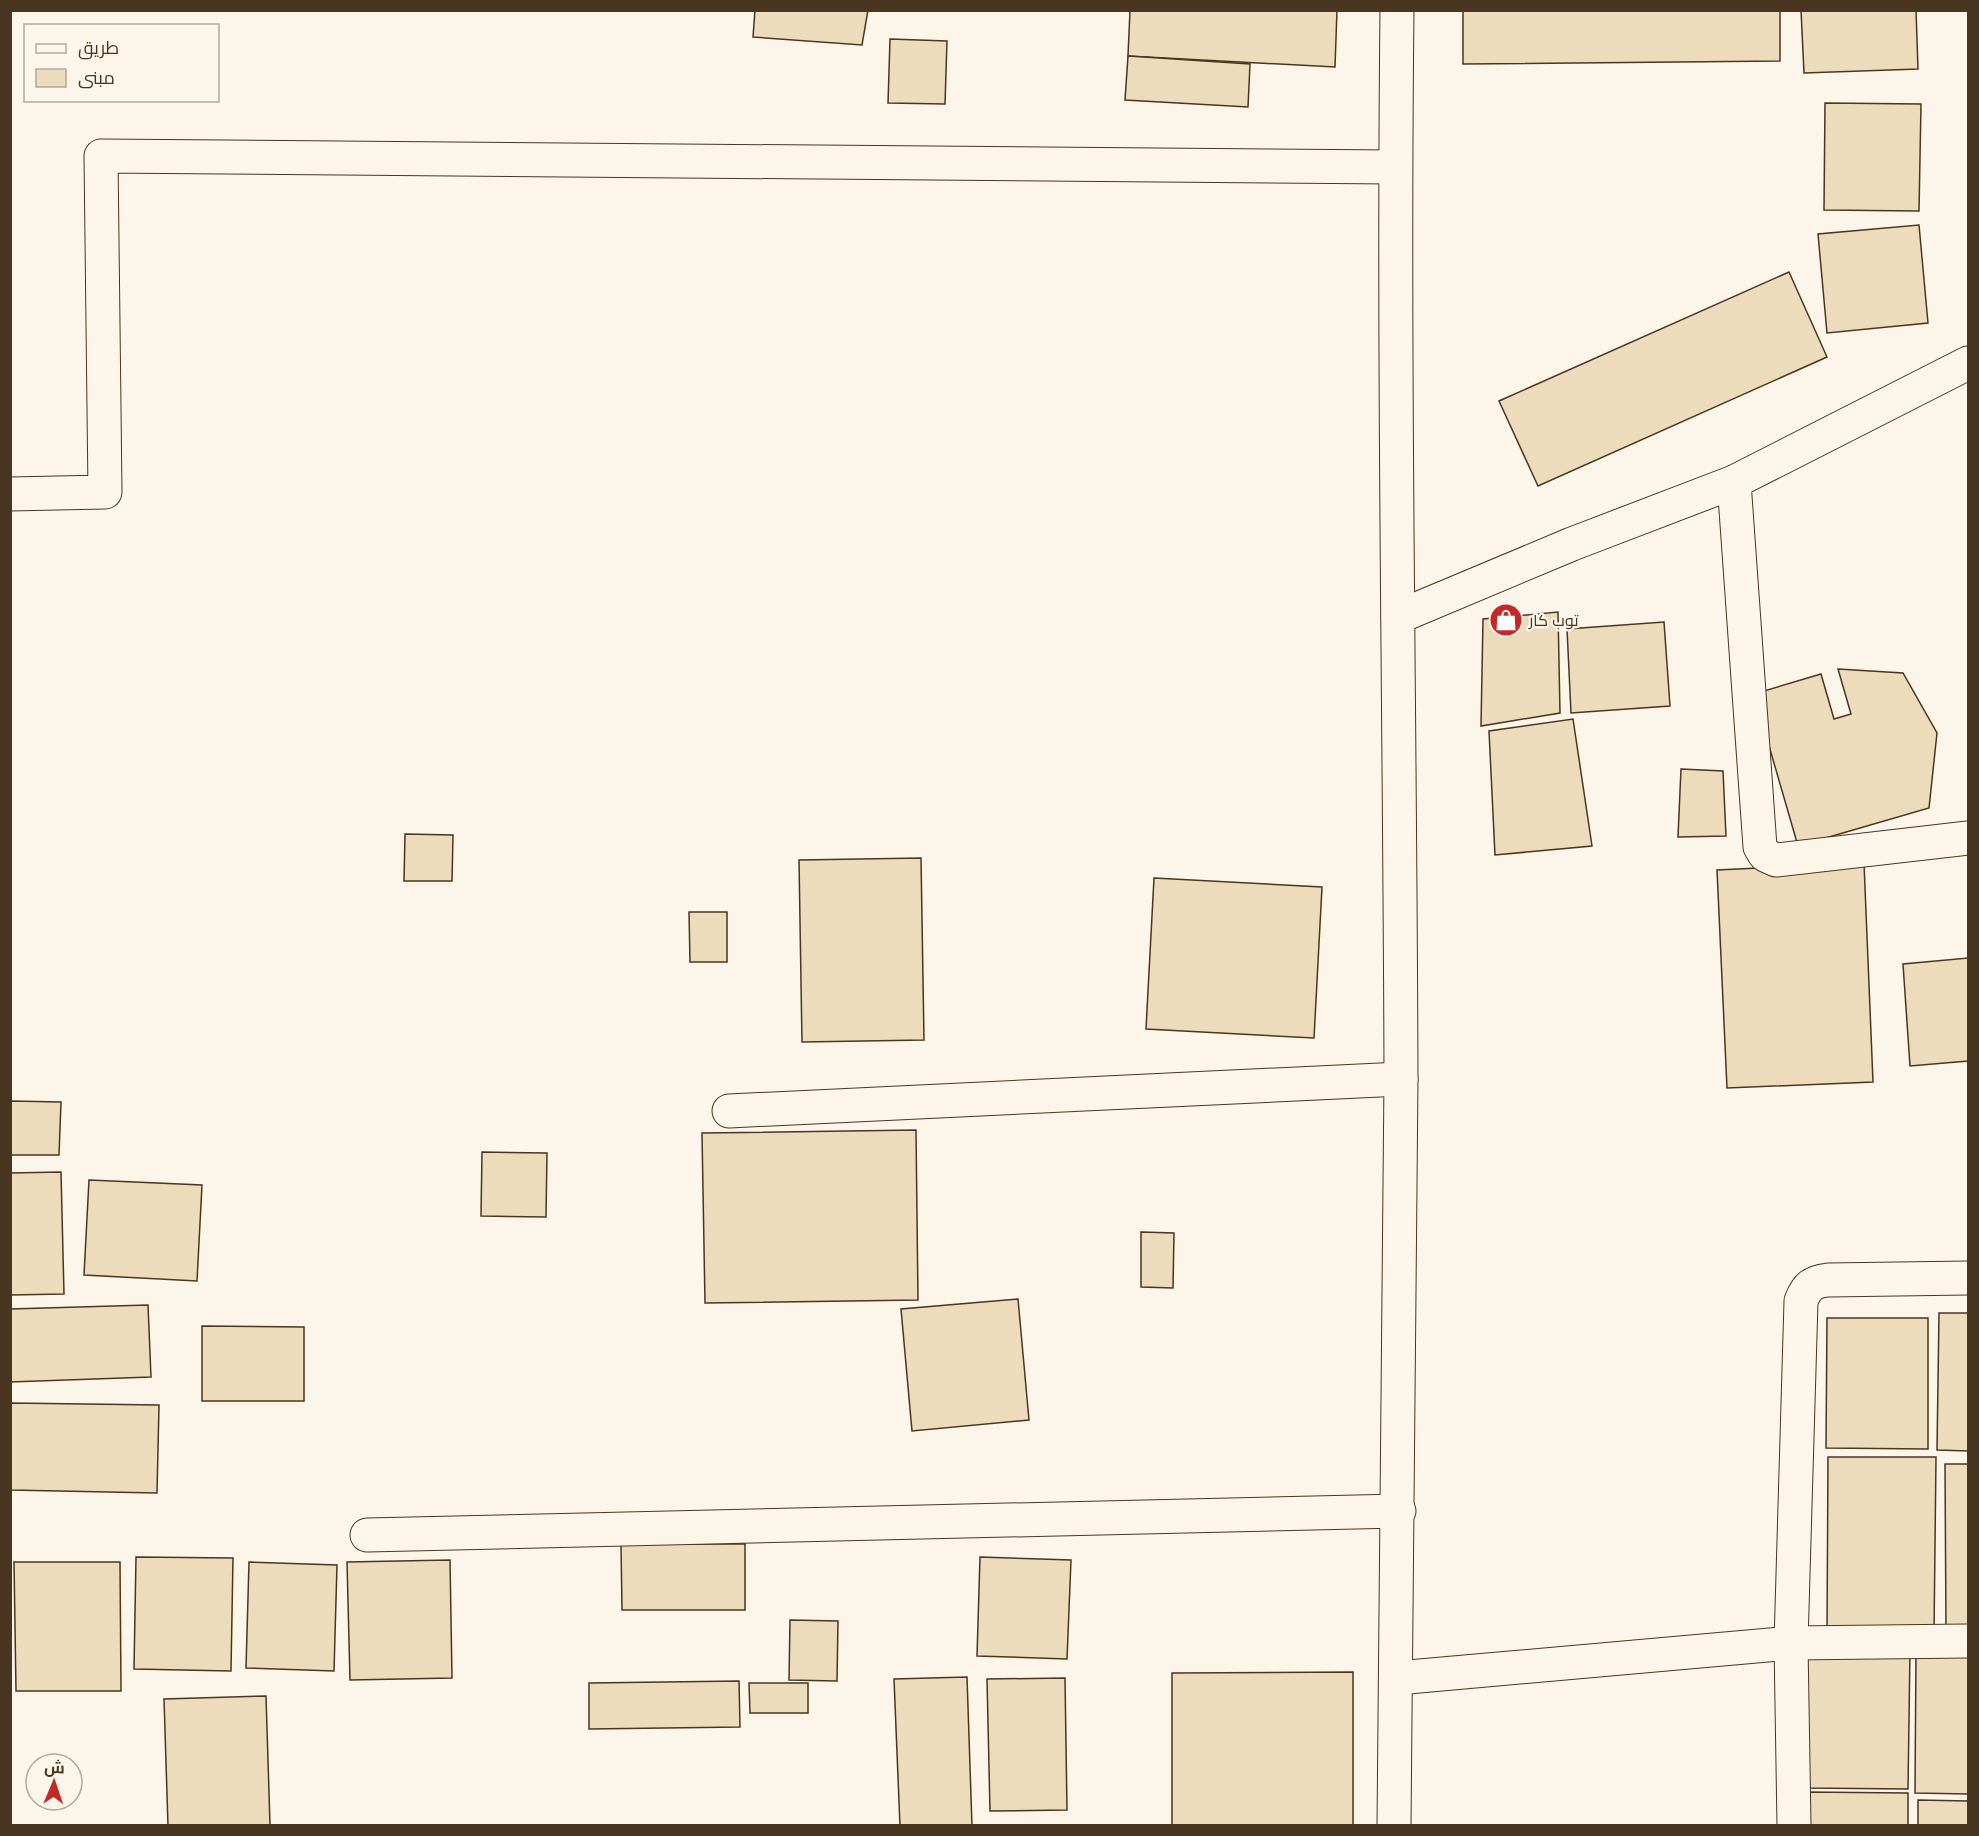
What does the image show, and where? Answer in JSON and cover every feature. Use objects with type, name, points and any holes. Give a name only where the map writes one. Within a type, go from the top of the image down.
[{"type":"street","points":[[1394,1826],[1399,1511],[1401,1079],[1395,166],[1397,10]]},
{"type":"street","points":[[10,494],[105,492],[101,156],[1395,166]]},
{"type":"street","points":[[1398,616],[1572,544],[1734,482],[1968,363]]},
{"type":"street","points":[[1734,482],[1760,847],[1765,855],[1776,860],[1968,838]]},
{"type":"street","points":[[729,1111],[1401,1079]]},
{"type":"street","points":[[1794,1826],[1791,1642],[1801,1301],[1806,1288],[1814,1282],[1828,1280],[1968,1278]]},
{"type":"street","points":[[367,1535],[1399,1511]]},
{"type":"street","points":[[1397,1678],[1791,1642],[1968,1641]]},
{"type":"building","points":[[755,10],[868,10],[862,45],[753,37]]},
{"type":"building","points":[[1130,10],[1337,10],[1335,67],[1128,56]]},
{"type":"building","points":[[1463,10],[1780,10],[1780,61],[1463,64]]},
{"type":"building","points":[[1801,10],[1916,10],[1918,69],[1804,73]]},
{"type":"building","points":[[890,39],[947,41],[945,104],[888,103]]},
{"type":"building","points":[[1128,56],[1250,64],[1248,107],[1125,100]]},
{"type":"building","points":[[1825,103],[1921,104],[1919,211],[1824,210]]},
{"type":"building","points":[[1919,225],[1928,323],[1827,333],[1818,234]]},
{"type":"building","points":[[1789,272],[1827,357],[1538,486],[1499,401]]},
{"type":"building","points":[[1558,612],[1560,713],[1481,726],[1483,619]]},
{"type":"building","points":[[1664,622],[1670,706],[1571,713],[1567,629]]},
{"type":"building","points":[[1838,669],[1903,673],[1937,733],[1929,808],[1798,846],[1754,694],[1821,674],[1834,719],[1851,714]]},
{"type":"building","points":[[1573,719],[1592,846],[1495,855],[1489,731]]},
{"type":"building","points":[[1681,769],[1723,771],[1726,836],[1678,837]]},
{"type":"building","points":[[405,834],[453,835],[452,881],[404,881]]},
{"type":"building","points":[[921,858],[924,1040],[802,1042],[799,860]]},
{"type":"building","points":[[1864,863],[1873,1082],[1727,1088],[1717,870]]},
{"type":"building","points":[[1154,878],[1322,887],[1314,1038],[1146,1029]]},
{"type":"building","points":[[689,912],[727,912],[727,962],[690,962]]},
{"type":"building","points":[[1968,958],[1968,1061],[1910,1066],[1903,964]]},
{"type":"building","points":[[10,1101],[61,1102],[59,1155],[10,1155]]},
{"type":"building","points":[[916,1130],[918,1300],[705,1303],[702,1133]]},
{"type":"building","points":[[482,1152],[547,1153],[546,1217],[481,1216]]},
{"type":"building","points":[[61,1172],[64,1294],[10,1295],[10,1173]]},
{"type":"building","points":[[89,1180],[202,1185],[197,1281],[84,1275]]},
{"type":"building","points":[[1141,1232],[1174,1233],[1173,1288],[1141,1287]]},
{"type":"building","points":[[1018,1299],[1029,1420],[912,1431],[901,1309]]},
{"type":"building","points":[[148,1305],[151,1377],[10,1382],[10,1309]]},
{"type":"building","points":[[1939,1313],[1968,1313],[1968,1451],[1937,1450]]},
{"type":"building","points":[[1827,1318],[1928,1318],[1928,1449],[1826,1448]]},
{"type":"building","points":[[202,1326],[304,1327],[304,1401],[202,1401]]},
{"type":"building","points":[[10,1403],[159,1405],[157,1493],[10,1490]]},
{"type":"building","points":[[1828,1457],[1936,1457],[1934,1634],[1827,1633]]},
{"type":"building","points":[[1945,1464],[1968,1464],[1968,1632],[1946,1632]]},
{"type":"building","points":[[621,1544],[745,1544],[745,1610],[622,1610]]},
{"type":"building","points":[[136,1557],[233,1558],[231,1671],[134,1669]]},
{"type":"building","points":[[980,1557],[1071,1560],[1067,1659],[977,1656]]},
{"type":"building","points":[[450,1560],[452,1678],[350,1680],[347,1562]]},
{"type":"building","points":[[14,1562],[120,1562],[121,1691],[16,1691]]},
{"type":"building","points":[[249,1562],[337,1565],[334,1671],[246,1668]]},
{"type":"building","points":[[790,1620],[838,1621],[837,1681],[789,1680]]},
{"type":"building","points":[[1806,1648],[1910,1650],[1908,1789],[1805,1788]]},
{"type":"building","points":[[1916,1654],[1968,1654],[1968,1794],[1915,1793]]},
{"type":"building","points":[[1353,1672],[1353,1826],[1172,1826],[1172,1673]]},
{"type":"building","points":[[967,1677],[972,1826],[900,1826],[894,1679]]},
{"type":"building","points":[[1065,1678],[1067,1810],[990,1811],[987,1679]]},
{"type":"building","points":[[739,1681],[740,1727],[589,1729],[589,1683]]},
{"type":"building","points":[[749,1683],[808,1683],[808,1713],[750,1713]]},
{"type":"building","points":[[266,1696],[270,1825],[168,1826],[164,1699]]},
{"type":"building","points":[[1805,1792],[1908,1793],[1908,1826],[1805,1826]]},
{"type":"building","points":[[1918,1800],[1968,1801],[1968,1826],[1918,1826]]},
{"type":"place","name":"توب كار","points":[[1506,620]]}]
